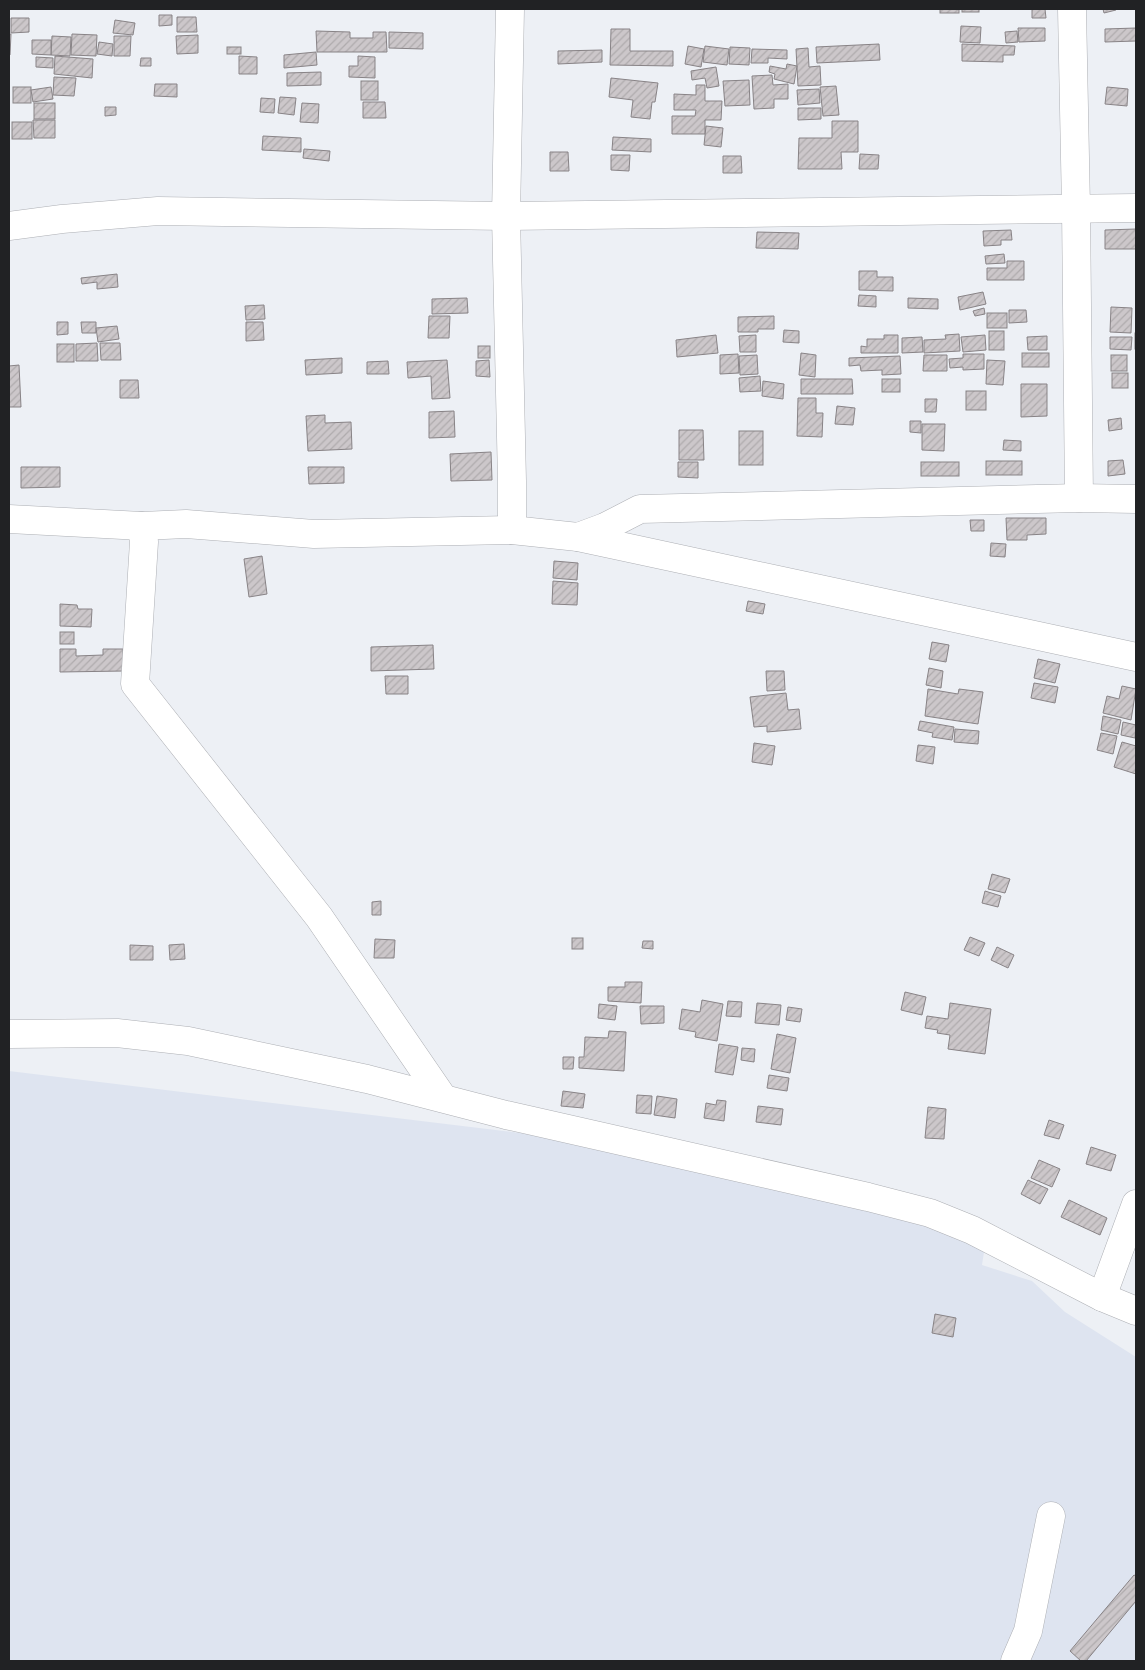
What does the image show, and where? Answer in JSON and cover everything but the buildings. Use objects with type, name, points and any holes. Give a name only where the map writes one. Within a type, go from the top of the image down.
[{"type":"street","points":[[510,9],[506,216],[512,530]]},
{"type":"street","points":[[1072,9],[1076,208],[1078,498]]},
{"type":"street","points":[[9,226],[62,219],[158,211],[506,216],[1136,208]]},
{"type":"street","points":[[578,537],[605,527],[640,509],[1078,498],[1136,499]]},
{"type":"street","points":[[9,519],[142,526],[186,524],[314,534],[512,530],[578,537],[1136,657]]},
{"type":"street","points":[[142,526],[144,542],[135,684],[319,917],[444,1098]]},
{"type":"street","points":[[9,1034],[117,1033],[188,1041],[367,1079],[515,1117],[868,1197],[930,1213],[972,1230],[1102,1297],[1136,1312]]},
{"type":"street","points":[[1102,1297],[1136,1204]]},
{"type":"street","points":[[1015,1661],[1028,1631],[1051,1516]]},
{"type":"shaded area","points":[[9,1071],[635,1147],[965,1230],[984,1252],[982,1265],[1032,1281],[1065,1312],[1136,1357],[1136,1661],[9,1661]]}]
